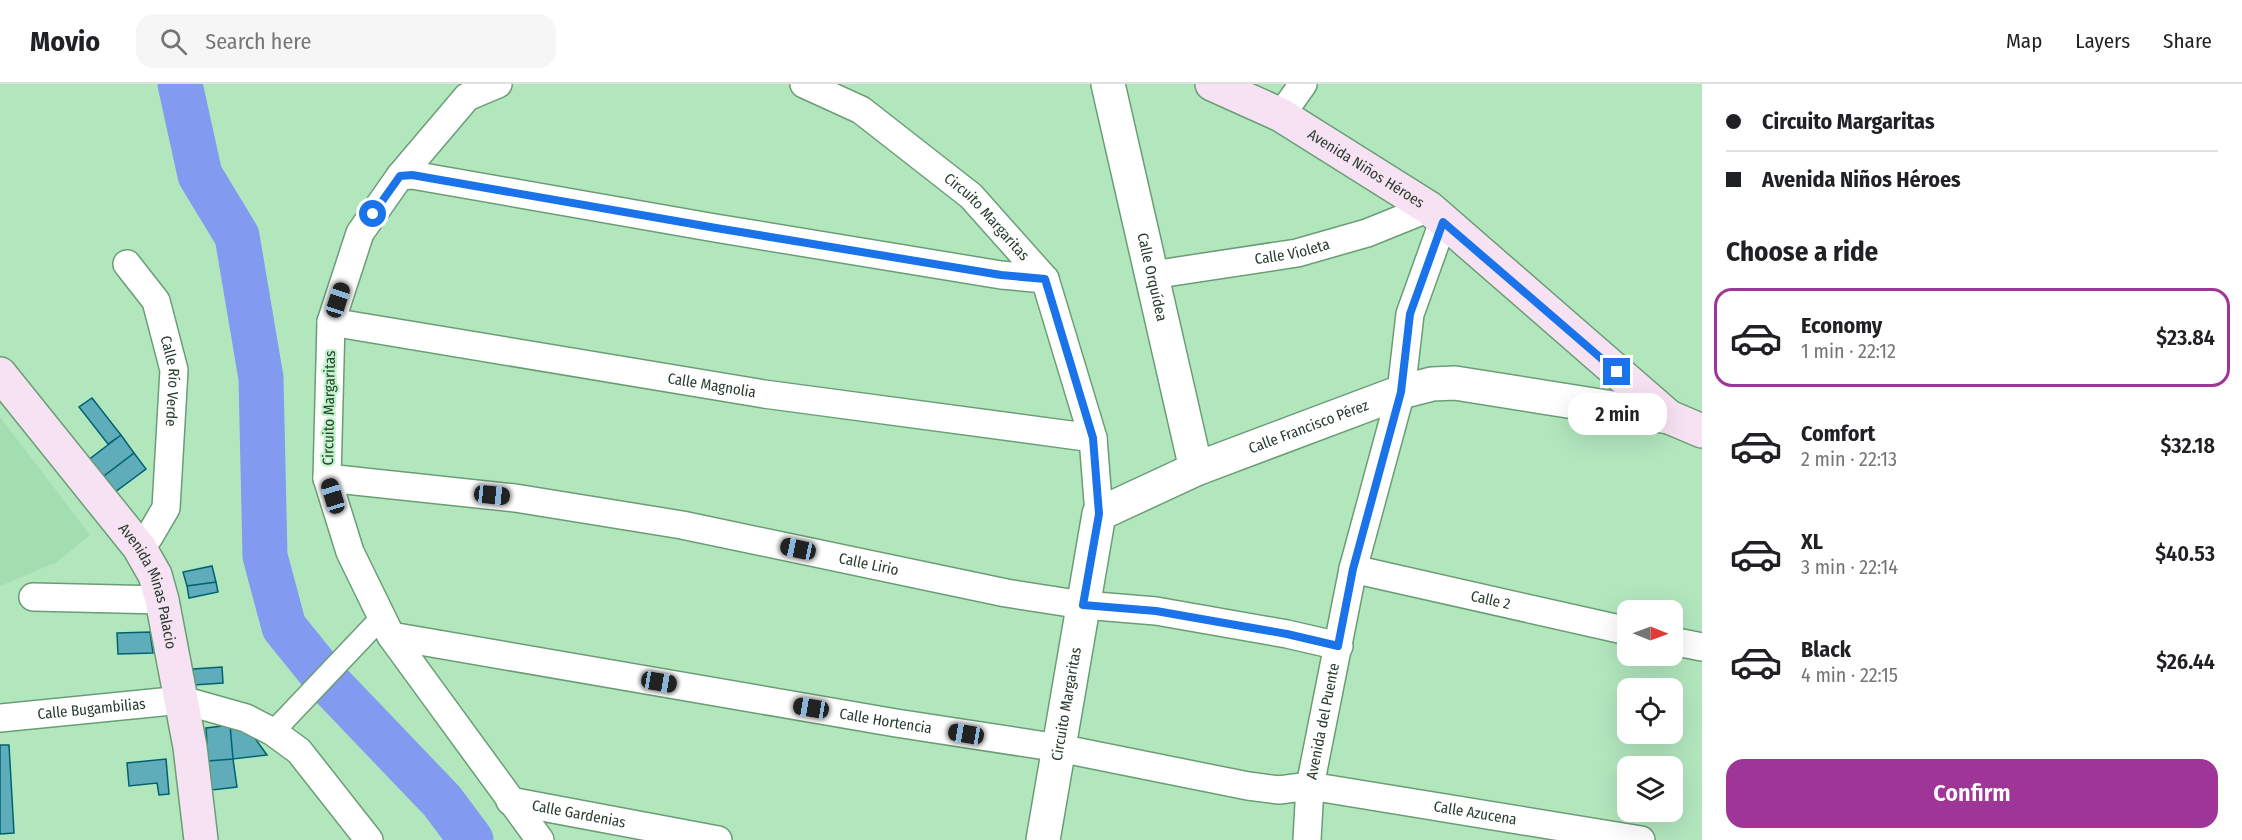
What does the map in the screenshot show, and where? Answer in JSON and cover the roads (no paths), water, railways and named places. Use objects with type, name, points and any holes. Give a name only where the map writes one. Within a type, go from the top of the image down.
[{"type":"main road","name":"Avenida Niños Héroes","points":[[1212,84],[1281,115],[1436,215],[1670,417],[1702,431]]},
{"type":"main road","name":"Avenida Minas Palacio","points":[[0,374],[139,548],[155,574],[182,700],[201,840]]},
{"type":"street","name":"Circuito Margaritas","points":[[498,84],[466,97],[400,176],[360,233],[331,322],[327,478],[350,552],[387,626],[540,840]]},
{"type":"street","name":"Circuito Margaritas","points":[[804,84],[861,110],[971,196],[1045,279],[1093,438],[1099,514],[1043,840]]},
{"type":"street","name":"Calle Orquídea","points":[[1108,84],[1196,469]]},
{"type":"street","points":[[1281,115],[1303,84]]},
{"type":"street","points":[[400,176],[412,175],[1001,275],[1045,279]]},
{"type":"street","name":"Calle Violeta","points":[[1152,275],[1297,253],[1436,215]]},
{"type":"street","name":"Avenida del Puente","points":[[1306,840],[1310,786],[1353,569],[1401,392],[1410,314],[1436,215]]},
{"type":"street","name":"Calle Río Verde","points":[[127,264],[156,301],[174,370],[166,508],[149,537],[139,548]]},
{"type":"street","name":"Calle Magnolia","points":[[331,322],[764,394],[1093,438]]},
{"type":"street","name":"Calle Francisco Pérez","points":[[1099,514],[1196,469],[1401,392],[1432,384],[1455,383],[1670,417]]},
{"type":"street","name":"Calle Lirio","points":[[327,478],[516,498],[682,525],[1006,593],[1083,605],[1156,611],[1287,634],[1338,646]]},
{"type":"street","name":"Calle 2","points":[[1353,569],[1617,628]]},
{"type":"street","points":[[33,597],[162,600]]},
{"type":"street","points":[[273,732],[335,666],[387,626]]},
{"type":"street","name":"Calle Hortencia","points":[[387,626],[884,721],[1059,748],[1248,786],[1279,790],[1310,786]]},
{"type":"street","points":[[1683,643],[1702,647]]},
{"type":"street","points":[[182,700],[246,718],[273,732],[299,751],[369,840]]},
{"type":"street","name":"Calle Bugambilias","points":[[0,718],[182,700]]},
{"type":"street","name":"Calle Azucena","points":[[1310,786],[1641,840]]},
{"type":"street","name":"Calle Gardenias","points":[[510,801],[718,840]]},
{"type":"waterway","points":[[180,84],[200,175],[237,236],[261,378],[265,556],[284,627],[330,684],[442,801],[471,840]]}]
